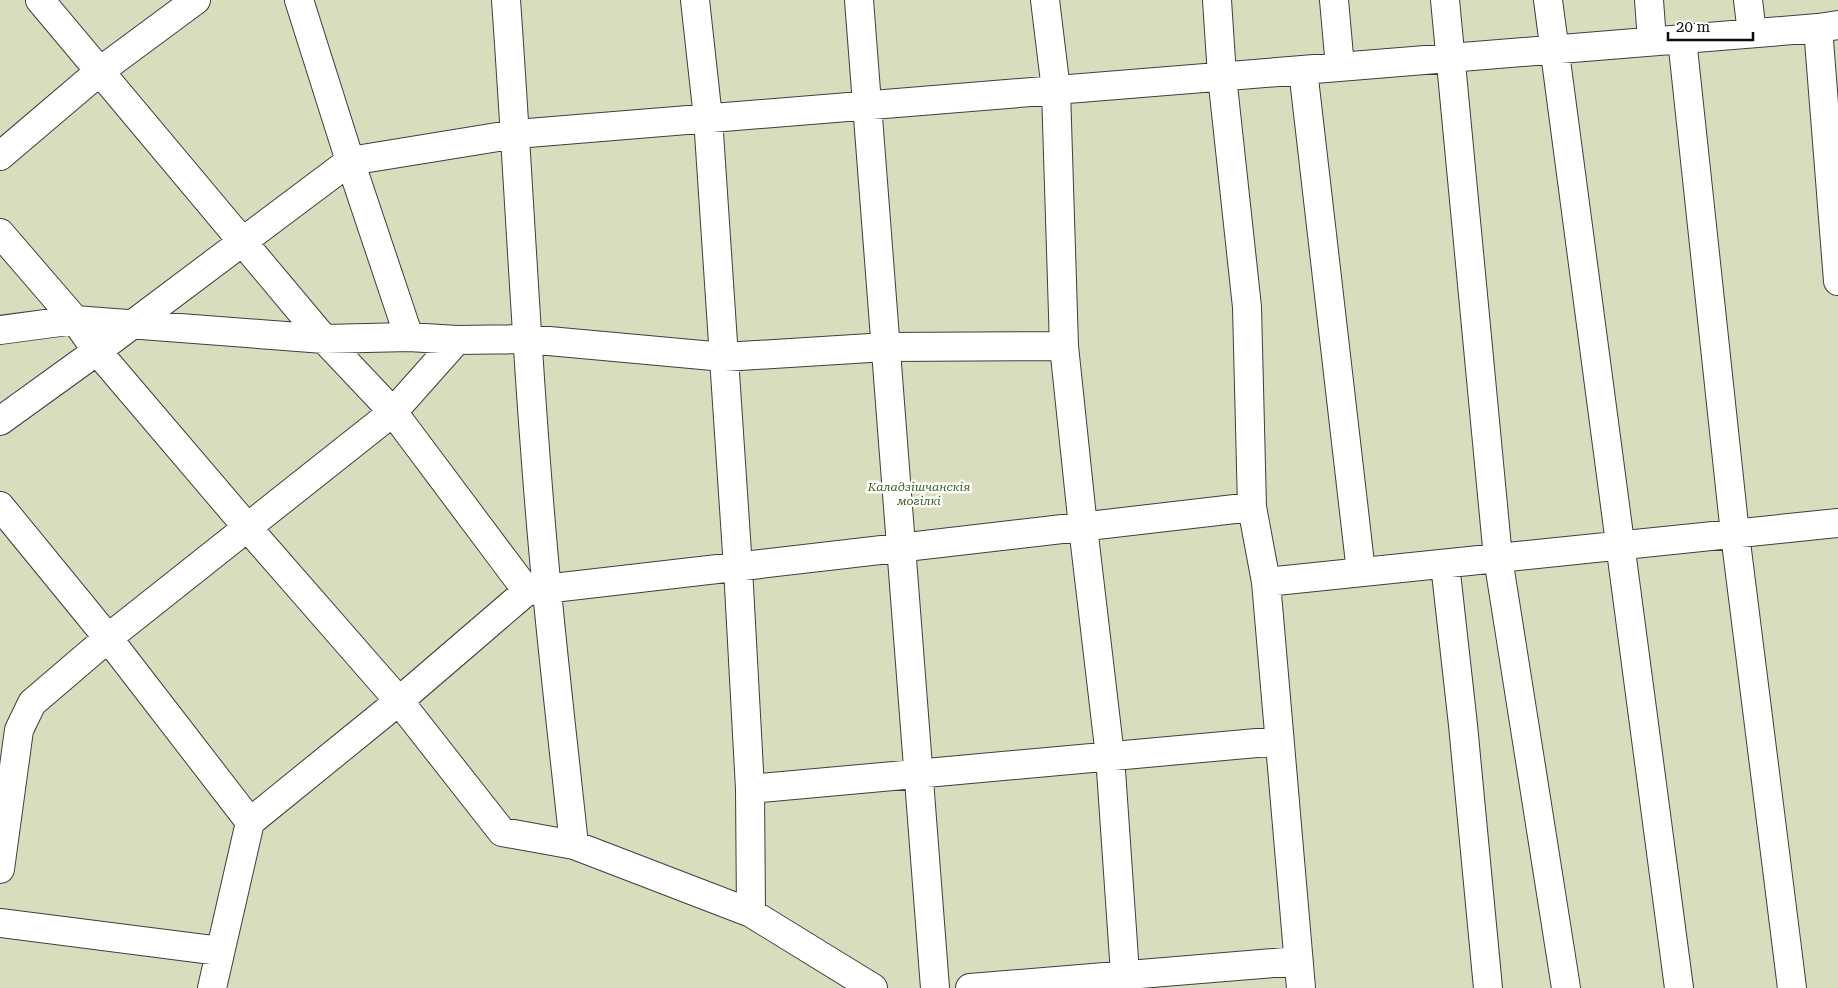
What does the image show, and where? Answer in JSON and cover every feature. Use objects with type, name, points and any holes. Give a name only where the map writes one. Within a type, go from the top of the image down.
[{"type":"lane","points":[[40,0],[324,339],[393,412],[537,590]]},
{"type":"lane","points":[[0,156],[100,71],[196,0]]},
{"type":"lane","points":[[299,0],[408,337]]},
{"type":"lane","points":[[506,0],[516,134],[527,339],[537,590],[574,845]]},
{"type":"lane","points":[[695,0],[708,118],[738,568],[750,789],[750,913]]},
{"type":"lane","points":[[859,0],[935,988]]},
{"type":"lane","points":[[1045,0],[1056,90],[1064,346],[1110,756],[1126,982]]},
{"type":"lane","points":[[1217,0],[1222,76],[1247,307],[1252,507],[1266,582],[1301,988]]},
{"type":"lane","points":[[1334,0],[1340,67]]},
{"type":"lane","points":[[1445,0],[1498,558],[1566,988]]},
{"type":"lane","points":[[1548,0],[1679,988]]},
{"type":"lane","points":[[1648,0],[1652,42]]},
{"type":"lane","points":[[1748,0],[1752,33]]},
{"type":"lane","points":[[0,421],[97,351],[350,161],[516,134],[1652,42],[1828,26],[1838,281]]},
{"type":"lane","points":[[1682,39],[1734,534],[1792,988]]},
{"type":"lane","points":[[1302,70],[1361,572]]},
{"type":"lane","points":[[0,233],[75,320],[97,351],[247,527],[399,701],[502,832],[574,845],[750,913],[873,988]]},
{"type":"lane","points":[[0,330],[75,320],[324,339],[408,337],[457,340],[527,339],[724,357],[886,347],[1064,346]]},
{"type":"lane","points":[[0,869],[10,729],[32,703],[108,638],[393,412],[457,340]]},
{"type":"lane","points":[[0,506],[108,638],[250,822]]},
{"type":"lane","points":[[212,988],[250,822],[537,590],[1252,507]]},
{"type":"lane","points":[[1266,582],[1838,523]]},
{"type":"lane","points":[[1445,564],[1463,725],[1488,988]]},
{"type":"lane","points":[[750,789],[1279,741]]},
{"type":"lane","points":[[0,923],[220,951]]},
{"type":"lane","points":[[970,988],[1126,982],[1298,961]]},
{"type":"green space","name":"Каладзішчанскія могілкі","points":[[0,0],[1838,0],[1838,988],[0,988]]}]
